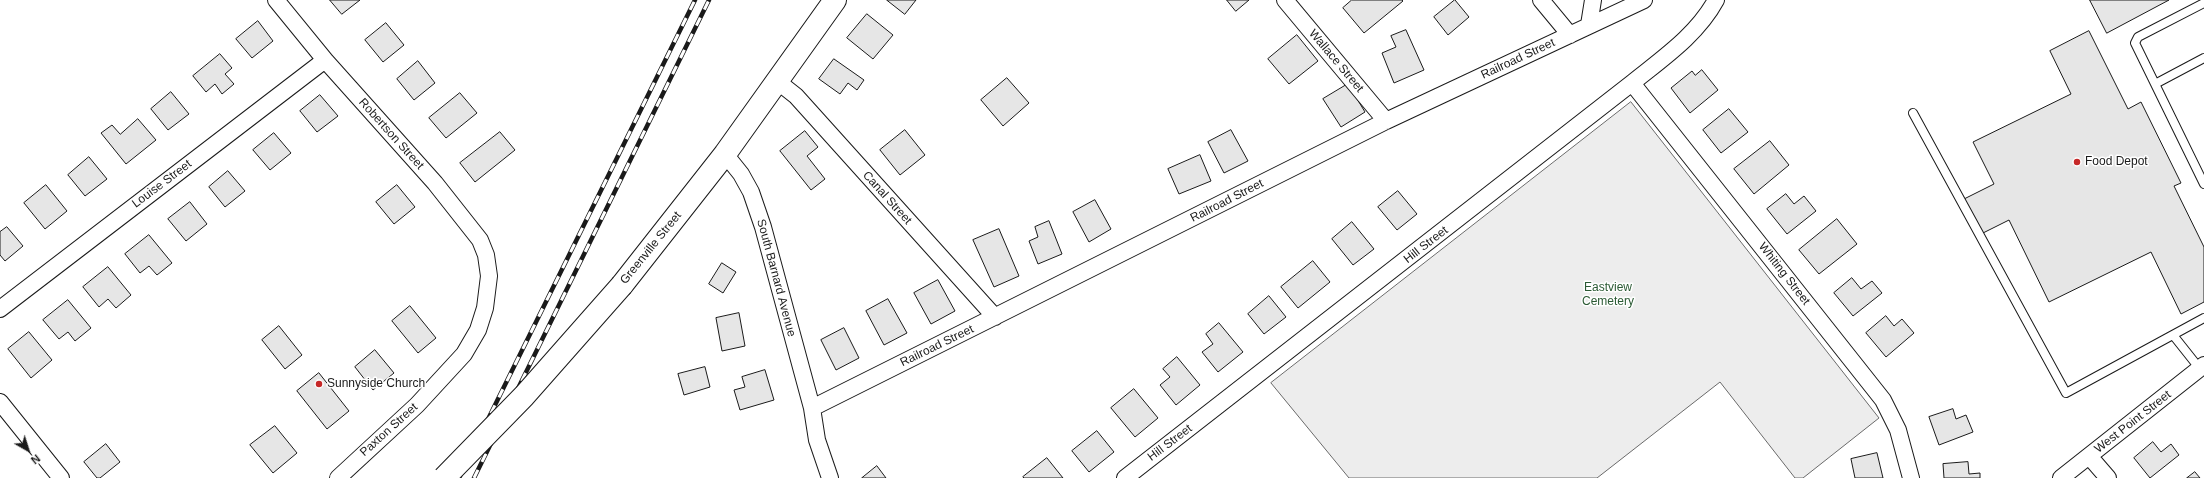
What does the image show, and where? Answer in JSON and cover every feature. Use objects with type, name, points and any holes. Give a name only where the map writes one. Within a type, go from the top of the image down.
[{"type":"street","name":"Robertson Street","points":[[276,0],[325,60],[435,183],[480,240],[486,255],[489,276]]},
{"type":"street","name":"Greenville Street","points":[[444,478],[529,390],[622,285],[725,154],[835,0]]},
{"type":"street","name":"Wallace Street","points":[[1285,0],[1386,121]]},
{"type":"street","points":[[1541,0],[1570,34]]},
{"type":"street","points":[[1590,25],[1593,0]]},
{"type":"street","name":"Railroad Street","points":[[812,408],[1386,121],[1644,0]]},
{"type":"street","name":"Hill Street","points":[[1125,478],[1684,41],[1709,12],[1716,0]]},
{"type":"street","name":"Louise Street","points":[[0,309],[325,60]]},
{"type":"street","name":"Canal Street","points":[[777,81],[796,96],[995,317]]},
{"type":"street","name":"Whiting Street","points":[[1632,83],[1883,400],[1898,430],[1910,478]]},
{"type":"street","name":"South Barnard Avenue","points":[[725,154],[741,174],[751,192],[763,227],[812,408],[817,440],[830,478]]},
{"type":"street","name":"Paxton Street","points":[[338,478],[417,405],[464,354],[478,330],[485,308],[489,276]]},
{"type":"street","name":"West Point Street","points":[[2061,478],[2202,367]]},
{"type":"street","points":[[0,402],[61,478]]},
{"type":"street","points":[[2089,456],[2108,478]]},
{"type":"lane","points":[[2204,3],[2138,37],[2135,43],[2204,184]]},
{"type":"lane","points":[[2155,84],[2204,58]]},
{"type":"lane","points":[[1912,113],[2066,393],[2204,318]]},
{"type":"lane","points":[[2173,335],[2202,367]]},
{"type":"shaded area","name":"Eastview Cemetery","points":[[1631,102],[1879,418],[1803,478],[1795,478],[1720,382],[1597,478],[1349,478],[1271,383]]},
{"type":"building","points":[[330,0],[360,0],[342,14]]},
{"type":"building","points":[[887,0],[916,0],[905,14]]},
{"type":"building","points":[[1227,0],[1249,0],[1236,11]]},
{"type":"building","points":[[1352,0],[1403,1],[1364,33],[1343,8]]},
{"type":"building","points":[[1455,0],[1469,17],[1448,35],[1434,17]]},
{"type":"building","points":[[2090,0],[2169,0],[2107,33]]},
{"type":"building","points":[[867,14],[893,35],[873,59],[847,38]]},
{"type":"building","points":[[258,21],[273,41],[252,58],[236,39]]},
{"type":"building","points":[[386,23],[404,45],[383,62],[365,40]]},
{"type":"building","points":[[1406,30],[1424,70],[1394,83],[1382,53],[1396,47],[1391,36]]},
{"type":"building","name":"Food Depot","points":[[2089,31],[2128,109],[2141,102],[2181,183],[2174,186],[2204,247],[2204,302],[2181,314],[2151,252],[2049,302],[2009,220],[1981,234],[1964,199],[1994,184],[1973,142],[2071,94],[2050,51]]},
{"type":"building","points":[[1297,35],[1318,61],[1289,84],[1268,59]]},
{"type":"building","points":[[220,54],[232,68],[225,74],[234,84],[222,94],[215,84],[206,92],[193,76]]},
{"type":"building","points":[[834,59],[864,80],[857,90],[848,83],[840,94],[819,79]]},
{"type":"building","points":[[418,61],[435,83],[414,100],[397,79]]},
{"type":"building","points":[[1702,70],[1718,90],[1690,113],[1671,88],[1692,71],[1695,75]]},
{"type":"building","points":[[1007,78],[1029,103],[1003,126],[981,100]]},
{"type":"building","points":[[1348,84],[1365,112],[1341,127],[1323,99]]},
{"type":"building","points":[[171,92],[189,114],[168,130],[151,109]]},
{"type":"building","points":[[460,93],[477,113],[446,138],[429,118]]},
{"type":"building","points":[[320,95],[338,116],[317,132],[300,111]]},
{"type":"building","points":[[1729,109],[1748,132],[1721,153],[1703,130]]},
{"type":"building","points":[[138,119],[156,140],[126,164],[101,133],[112,125],[120,134]]},
{"type":"building","points":[[905,130],[925,155],[900,175],[880,150]]},
{"type":"building","points":[[1231,130],[1248,161],[1224,173],[1208,142]]},
{"type":"building","points":[[805,131],[818,147],[807,156],[825,179],[811,190],[780,151]]},
{"type":"building","points":[[500,132],[515,150],[475,182],[460,163]]},
{"type":"building","points":[[274,133],[291,153],[270,170],[253,150]]},
{"type":"building","points":[[1770,141],[1789,165],[1754,194],[1734,169]]},
{"type":"building","points":[[1200,155],[1211,181],[1179,194],[1168,169]]},
{"type":"building","points":[[89,157],[107,179],[85,196],[68,175]]},
{"type":"building","points":[[228,171],[245,191],[225,207],[209,187]]},
{"type":"building","points":[[46,185],[67,211],[45,229],[24,203]]},
{"type":"building","points":[[397,185],[415,207],[394,224],[376,202]]},
{"type":"building","points":[[1398,191],[1417,214],[1397,230],[1378,207]]},
{"type":"building","points":[[1786,194],[1794,204],[1804,196],[1816,211],[1787,234],[1767,209]]},
{"type":"building","points":[[1095,200],[1111,229],[1089,242],[1073,212]]},
{"type":"building","points":[[190,202],[207,224],[186,241],[168,219]]},
{"type":"building","points":[[1837,219],[1857,244],[1819,274],[1799,250]]},
{"type":"building","points":[[1049,221],[1062,254],[1038,264],[1029,241],[1038,237],[1035,227]]},
{"type":"building","points":[[1352,222],[1374,249],[1353,265],[1332,239]]},
{"type":"building","points":[[7,227],[23,246],[5,261],[0,255],[0,232]]},
{"type":"building","points":[[999,229],[1019,276],[994,287],[973,240]]},
{"type":"building","points":[[149,235],[172,263],[157,275],[149,266],[140,273],[125,254]]},
{"type":"building","points":[[1313,261],[1330,282],[1298,308],[1281,287]]},
{"type":"building","points":[[722,263],[736,272],[723,293],[709,284]]},
{"type":"building","points":[[108,267],[131,295],[116,308],[108,299],[99,307],[83,287]]},
{"type":"building","points":[[1852,278],[1861,289],[1872,281],[1882,293],[1853,316],[1834,293]]},
{"type":"building","points":[[938,280],[955,311],[931,324],[914,293]]},
{"type":"building","points":[[1269,296],[1286,317],[1264,334],[1248,314]]},
{"type":"building","points":[[888,299],[907,333],[884,345],[866,311]]},
{"type":"building","points":[[68,300],[91,328],[75,341],[68,332],[59,339],[43,320]]},
{"type":"building","points":[[410,306],[436,338],[418,353],[392,321]]},
{"type":"building","points":[[739,313],[745,346],[722,351],[716,318]]},
{"type":"building","points":[[1886,316],[1894,326],[1902,319],[1914,333],[1886,357],[1866,333]]},
{"type":"building","points":[[1219,323],[1243,352],[1218,372],[1202,352],[1213,344],[1206,334]]},
{"type":"building","points":[[279,326],[302,355],[285,369],[262,340]]},
{"type":"building","points":[[844,328],[859,358],[836,370],[821,340]]},
{"type":"building","points":[[29,332],[52,360],[31,378],[8,349]]},
{"type":"building","points":[[375,350],[394,373],[373,390],[355,367]]},
{"type":"building","points":[[1177,357],[1200,385],[1176,405],[1160,385],[1170,377],[1163,369]]},
{"type":"building","points":[[705,367],[710,387],[684,395],[678,374]]},
{"type":"building","points":[[765,370],[774,400],[740,410],[734,390],[745,387],[742,377]]},
{"type":"building","points":[[319,373],[349,411],[327,429],[297,391]]},
{"type":"building","points":[[1134,389],[1158,418],[1135,437],[1111,408]]},
{"type":"building","points":[[1953,409],[1956,419],[1966,415],[1973,432],[1939,445],[1929,417]]},
{"type":"building","points":[[275,426],[297,453],[273,473],[250,445]]},
{"type":"building","points":[[1097,431],[1114,452],[1089,472],[1072,451]]},
{"type":"building","points":[[2153,442],[2161,452],[2171,444],[2179,455],[2150,478],[2134,458]]},
{"type":"building","points":[[106,444],[120,462],[100,478],[97,478],[84,462]]},
{"type":"building","points":[[1877,453],[1883,478],[1855,478],[1851,459]]},
{"type":"building","points":[[1047,458],[1063,478],[1023,477]]},
{"type":"building","points":[[1968,462],[1969,474],[1980,473],[1980,478],[1944,478],[1943,464]]},
{"type":"building","points":[[877,466],[886,478],[862,478]]},
{"type":"building","points":[[2195,472],[2200,478],[2187,478]]},
{"type":"railway","points":[[459,478],[695,0]]},
{"type":"railway","points":[[474,478],[709,0]]},
{"type":"place","name":"Food Depot","points":[[2077,162]]},
{"type":"place","name":"Sunnyside Church","points":[[319,384]]}]
